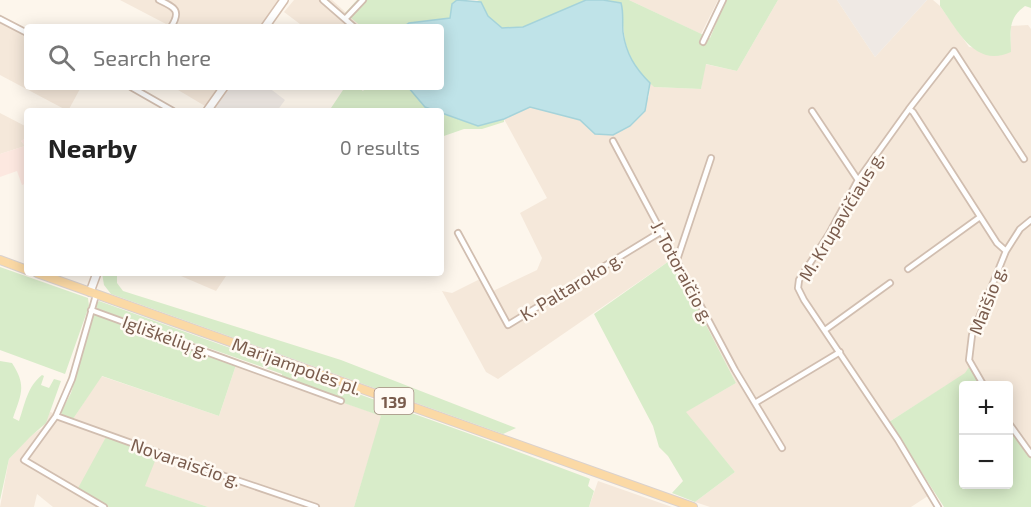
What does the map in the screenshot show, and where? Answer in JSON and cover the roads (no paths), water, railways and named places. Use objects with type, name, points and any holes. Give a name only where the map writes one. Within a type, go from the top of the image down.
[{"type":"main road","points":[[267,24],[284,0]]},
{"type":"main road","points":[[209,108],[222,90]]},
{"type":"main road","points":[[0,260],[24,269]]},
{"type":"main road","name":"Marijampolės pl.","points":[[45,276],[693,507]]},
{"type":"main road","points":[[93,293],[96,276]]},
{"type":"street","points":[[159,0],[176,10],[176,19],[173,24]]},
{"type":"street","points":[[323,0],[351,24]]},
{"type":"street","points":[[345,18],[363,0]]},
{"type":"street","points":[[703,42],[723,0]]},
{"type":"street","points":[[0,19],[24,31]]},
{"type":"street","name":"M. Krupavičiaus g.","points":[[938,507],[798,288],[800,280],[829,234],[858,180],[954,51],[1024,159]]},
{"type":"street","points":[[136,90],[168,108]]},
{"type":"street","points":[[909,109],[914,112],[996,243],[1006,251]]},
{"type":"street","points":[[812,111],[858,180]]},
{"type":"street","name":"J. Totoraičio g.","points":[[613,141],[735,370],[782,448]]},
{"type":"street","points":[[677,260],[711,158]]},
{"type":"street","points":[[908,269],[980,217]]},
{"type":"street","name":"Maišio g.","points":[[981,381],[971,366],[969,349],[972,335],[1006,251],[1020,229],[1031,220]]},
{"type":"street","name":"K. Paltaroko g.","points":[[458,233],[508,324],[662,231]]},
{"type":"street","points":[[825,330],[890,282]]},
{"type":"street","points":[[93,293],[91,309],[72,379],[57,416],[24,460],[104,507]]},
{"type":"street","name":"Igliškėlių g.","points":[[91,309],[341,401]]},
{"type":"street","points":[[755,403],[840,352]]},
{"type":"street","name":"Novaraisčio g.","points":[[57,416],[316,507]]},
{"type":"street","points":[[1013,429],[1031,454]]},
{"type":"water","points":[[457,0],[481,2],[488,16],[502,28],[523,27],[586,0],[621,3],[626,47],[640,72],[650,83],[645,111],[630,126],[613,135],[595,134],[580,120],[530,107],[504,119],[478,126],[444,114],[444,108],[425,107],[411,90],[444,90],[444,24],[408,24],[450,18],[452,4]]}]
